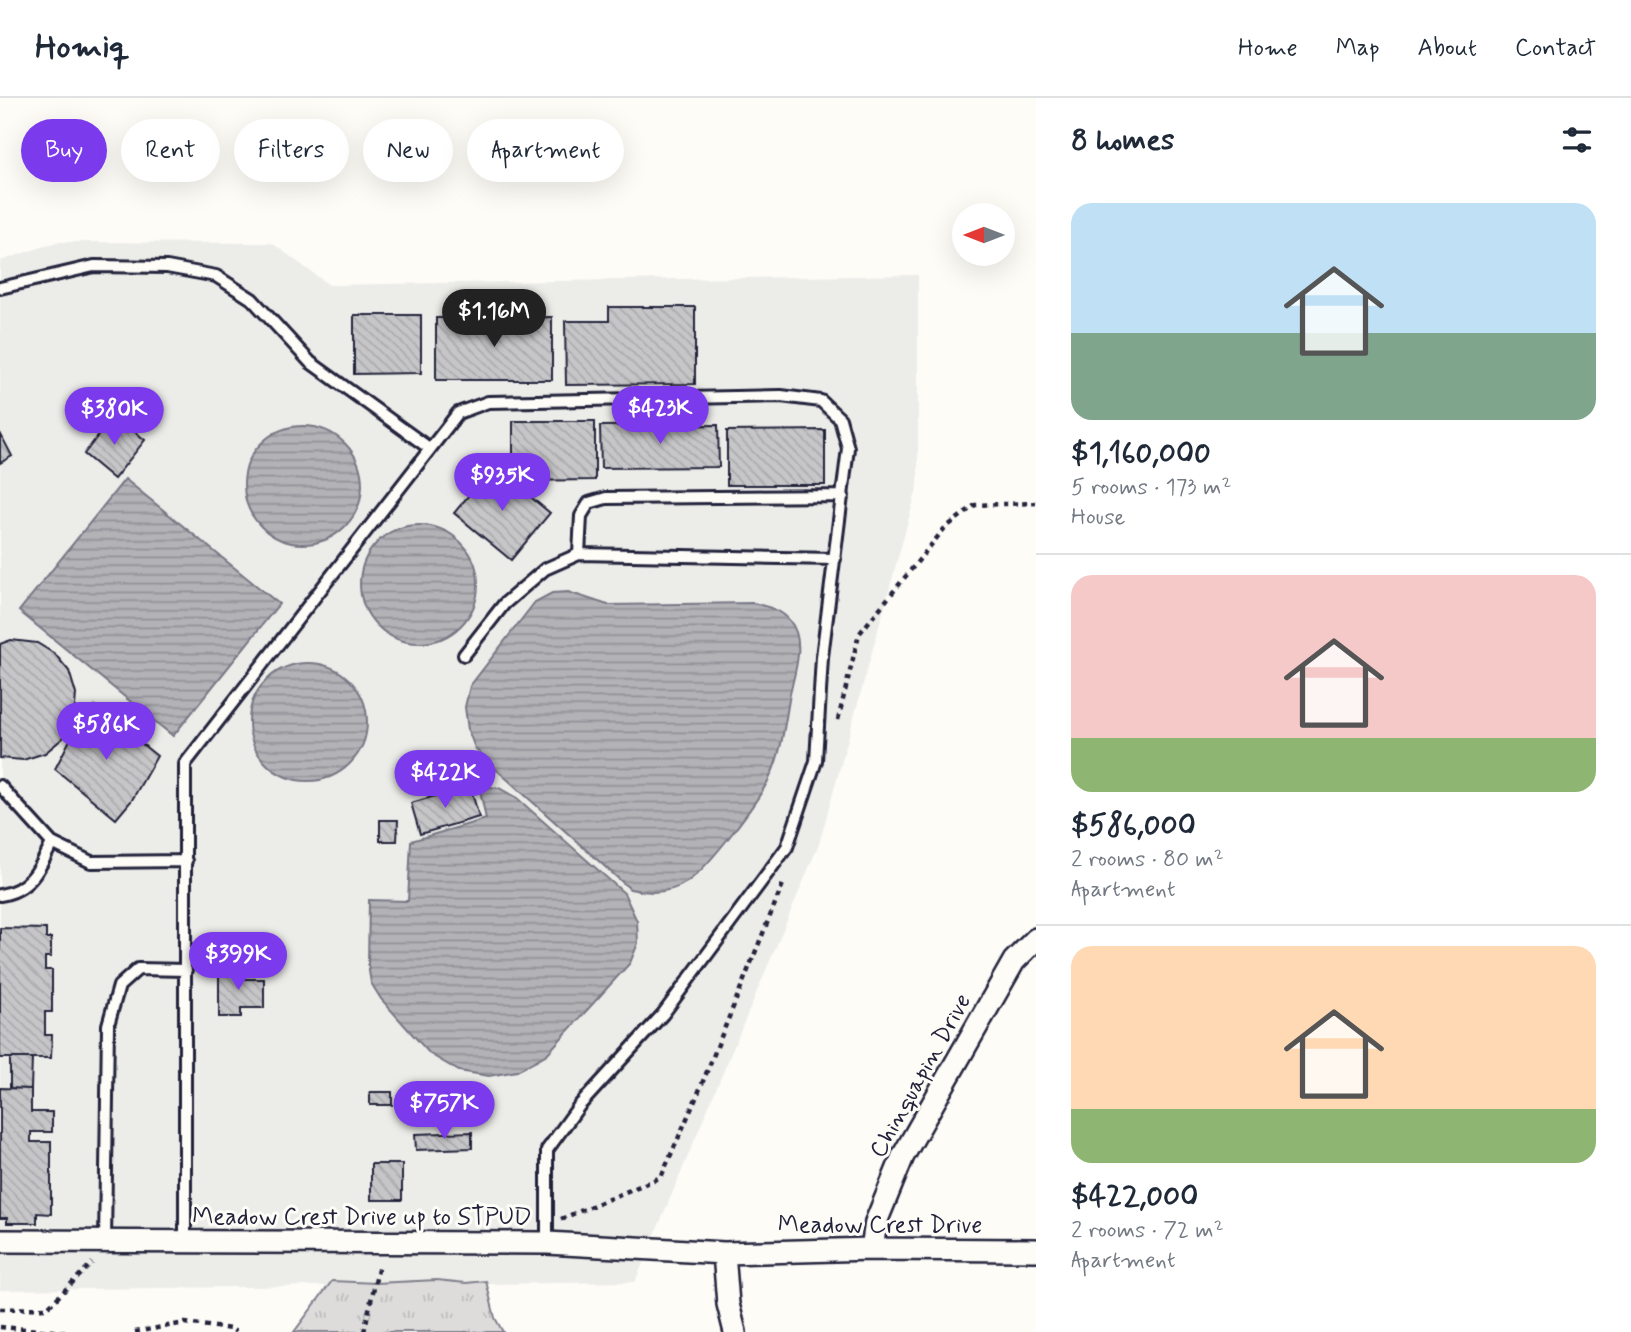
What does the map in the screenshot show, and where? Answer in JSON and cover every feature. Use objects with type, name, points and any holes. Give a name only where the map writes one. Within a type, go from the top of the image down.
[{"type":"street","name":"Chinquapin Drive","points":[[872,1249],[876,1222],[903,1156],[1014,961],[1036,939]]},
{"type":"street","name":"Meadow Crest Drive up to STPUD","points":[[0,1241],[547,1244],[724,1253]]},
{"type":"street","name":"Meadow Crest Drive","points":[[724,1253],[872,1249],[1036,1250]]},
{"type":"street","points":[[724,1253],[728,1304],[735,1332]]},
{"type":"lane","points":[[0,288],[94,265],[167,267],[216,276],[252,299],[310,362],[429,448]]},
{"type":"lane","points":[[185,1242],[185,764],[458,413],[488,401],[781,396],[821,401],[840,419],[848,448],[822,657],[816,761],[787,847],[663,1014],[579,1106],[547,1150],[547,1244]]},
{"type":"lane","points":[[579,554],[581,516],[589,503],[606,498],[843,496]]},
{"type":"lane","points":[[464,655],[504,604],[545,569],[579,554],[835,559]]},
{"type":"lane","points":[[0,786],[52,843],[91,862],[186,861]]},
{"type":"lane","points":[[0,895],[30,883],[52,843]]},
{"type":"lane","points":[[108,1242],[108,1025],[119,986],[138,969],[186,970]]},
{"type":"path","points":[[0,1309],[47,1308],[108,1242]]},
{"type":"path","points":[[364,1332],[384,1243]]},
{"type":"path","points":[[135,1332],[185,1323],[236,1332]]},
{"type":"path","points":[[0,1327],[65,1332]]},
{"type":"shaded area","points":[[57,242],[272,243],[329,285],[918,275],[918,485],[819,844],[635,1282],[0,1290],[0,261]]},
{"type":"shaded area","points":[[303,426],[326,430],[345,443],[358,462],[362,485],[358,508],[345,527],[326,540],[303,544],[280,540],[261,527],[248,508],[244,485],[248,462],[261,443],[280,430]]},
{"type":"shaded area","points":[[125,479],[279,604],[173,736],[19,611]]},
{"type":"shaded area","points":[[419,525],[442,529],[461,542],[474,561],[478,584],[474,607],[461,626],[442,639],[419,643],[396,639],[377,626],[364,607],[360,584],[364,561],[377,542],[396,529]]},
{"type":"shaded area","points":[[568,592],[608,605],[752,603],[782,614],[795,629],[798,647],[796,666],[780,747],[770,777],[720,849],[687,882],[673,889],[645,892],[630,889],[489,763],[475,748],[468,730],[465,707],[470,686],[535,602],[552,593]]},
{"type":"shaded area","points":[[308,663],[331,667],[350,680],[363,699],[367,722],[363,745],[350,764],[331,777],[308,781],[285,777],[266,764],[253,745],[249,722],[253,699],[266,680],[285,667]]},
{"type":"shaded area","points":[[479,786],[499,788],[517,798],[624,893],[637,921],[638,943],[630,963],[547,1054],[517,1071],[489,1076],[459,1071],[430,1054],[381,999],[371,983],[368,965],[369,900],[408,901],[411,841],[486,819]]},
{"type":"green space","points":[[437,1280],[466,1283],[486,1281],[495,1318],[503,1332],[294,1332],[332,1281],[376,1283]]},
{"type":"building","points":[[609,307],[695,307],[695,384],[566,385],[565,321],[609,321]]},
{"type":"building","points":[[354,315],[421,315],[421,373],[354,374]]},
{"type":"building","points":[[552,317],[552,380],[436,380],[436,318]]},
{"type":"building","points":[[114,415],[145,440],[114,479],[84,454]]},
{"type":"building","points":[[513,421],[595,421],[595,480],[513,481]]},
{"type":"building","points":[[718,425],[719,467],[601,468],[600,426]]},
{"type":"building","points":[[825,430],[825,485],[727,485],[727,431]]},
{"type":"building","points":[[0,433],[12,456],[0,463]]},
{"type":"building","points":[[493,466],[550,513],[511,560],[454,513]]},
{"type":"building","points":[[11,640],[37,643],[55,654],[69,671],[76,694],[74,718],[63,738],[45,753],[23,760],[0,758],[0,644]]},
{"type":"building","points":[[95,706],[157,756],[132,800],[116,819],[55,769],[73,734]]},
{"type":"building","points":[[470,786],[479,817],[420,834],[411,803]]},
{"type":"building","points":[[380,820],[398,820],[397,841],[380,841]]},
{"type":"building","points":[[0,928],[46,929],[46,938],[51,938],[51,957],[45,957],[45,970],[52,970],[52,1012],[45,1012],[45,1035],[52,1035],[51,1058],[0,1058]]},
{"type":"building","points":[[219,965],[241,965],[241,979],[264,979],[264,1008],[241,1008],[241,1017],[219,1017]]},
{"type":"building","points":[[10,1058],[32,1058],[31,1089],[10,1088]]},
{"type":"building","points":[[0,1088],[31,1089],[31,1112],[52,1112],[52,1132],[31,1132],[31,1142],[51,1142],[51,1214],[37,1213],[37,1223],[7,1223],[7,1218],[0,1218]]},
{"type":"building","points":[[370,1092],[392,1092],[392,1105],[370,1105]]},
{"type":"building","points":[[472,1132],[472,1148],[416,1150],[415,1134]]},
{"type":"building","points":[[371,1164],[402,1164],[402,1200],[371,1200]]}]
